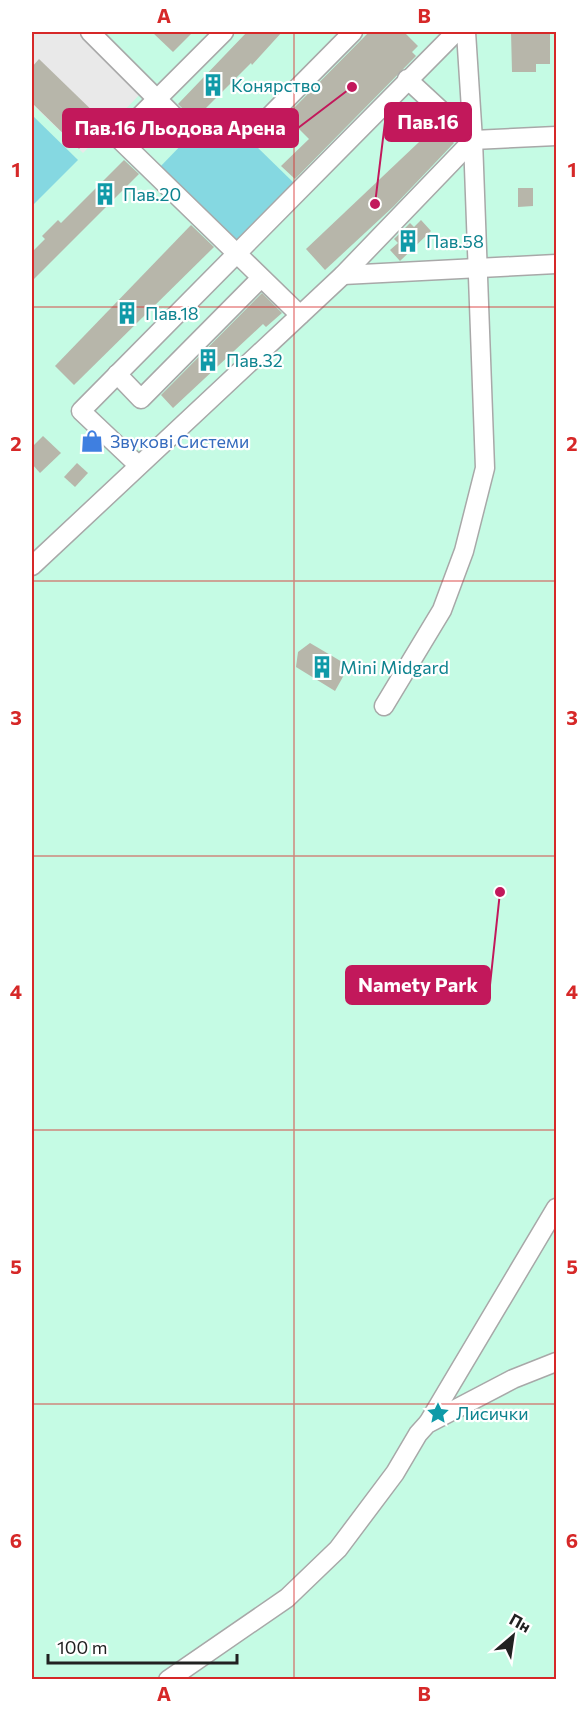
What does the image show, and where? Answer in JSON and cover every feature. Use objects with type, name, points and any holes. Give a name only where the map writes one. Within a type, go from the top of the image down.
[{"type":"street","points":[[90,32],[190,132]]},
{"type":"street","points":[[224,32],[118,138],[300,315]]},
{"type":"street","points":[[253,133],[353,32]]},
{"type":"street","points":[[138,465],[81,411],[456,32]]},
{"type":"street","points":[[384,706],[442,610],[464,551],[484,468],[473,140],[466,32]]},
{"type":"street","points":[[407,79],[473,140]]},
{"type":"street","points":[[32,566],[343,275],[473,140],[556,136]]},
{"type":"street","points":[[343,275],[556,264]]},
{"type":"street","points":[[117,374],[141,399],[261,278]]},
{"type":"street","points":[[168,1680],[287,1598],[338,1549],[395,1473],[418,1434],[427,1424],[556,1208]]},
{"type":"street","points":[[427,1424],[513,1379],[556,1362]]},
{"type":"green space","points":[[32,32],[556,32],[556,1679],[32,1680]]},
{"type":"shaded area","points":[[32,32],[93,32],[149,85],[83,153],[32,104]]},
{"type":"shaded area","points":[[217,108],[296,185],[236,246],[158,169]]},
{"type":"shaded area","points":[[32,115],[78,160],[32,206]]},
{"type":"building","points":[[152,32],[193,32],[173,52]]},
{"type":"building","name":"Конярство","points":[[247,32],[282,32],[252,65],[251,63],[194,120],[178,104]]},
{"type":"building","points":[[369,32],[404,32],[418,46],[412,52],[416,56],[295,179],[281,166],[309,139],[286,116]]},
{"type":"building","points":[[511,32],[550,32],[550,64],[536,64],[536,72],[512,72]]},
{"type":"building","points":[[39,59],[105,123],[79,149],[32,103],[32,67]]},
{"type":"building","points":[[437,125],[454,143],[394,206],[325,270],[306,249]]},
{"type":"building","name":"Пав.20","points":[[124,160],[139,174],[32,281],[32,252],[45,239],[42,236],[58,220],[61,223]]},
{"type":"building","points":[[518,188],[533,188],[533,206],[518,207]]},
{"type":"building","name":"Пав.58","points":[[421,220],[431,231],[400,261],[390,250],[398,243],[394,239],[410,223],[414,227]]},
{"type":"building","name":"Пав.18","points":[[191,225],[214,247],[74,385],[55,366]]},
{"type":"building","name":"Пав.32","points":[[262,293],[282,313],[266,327],[263,324],[173,408],[161,395]]},
{"type":"building","points":[[43,436],[61,453],[40,473],[32,464],[32,447]]},
{"type":"building","points":[[77,463],[88,473],[75,487],[64,477]]},
{"type":"building","name":"Mini Midgard","points":[[310,643],[349,666],[335,691],[296,667],[298,652]]},
{"type":"place","name":"Конярство","points":[[213,85]]},
{"type":"place","name":"Пав.16 Льодова Арена","points":[[352,87]]},
{"type":"place","name":"Пав.20","points":[[105,194]]},
{"type":"place","name":"Пав.16","points":[[375,204]]},
{"type":"place","name":"Пав.58","points":[[408,241]]},
{"type":"place","name":"Пав.18","points":[[127,313]]},
{"type":"place","name":"Пав.32","points":[[208,360]]},
{"type":"place","name":"Звукові Системи","points":[[92,441]]},
{"type":"place","name":"Mini Midgard","points":[[322,667]]},
{"type":"place","name":"Namety Park","points":[[500,892]]},
{"type":"place","name":"Лисички","points":[[438,1413]]}]
